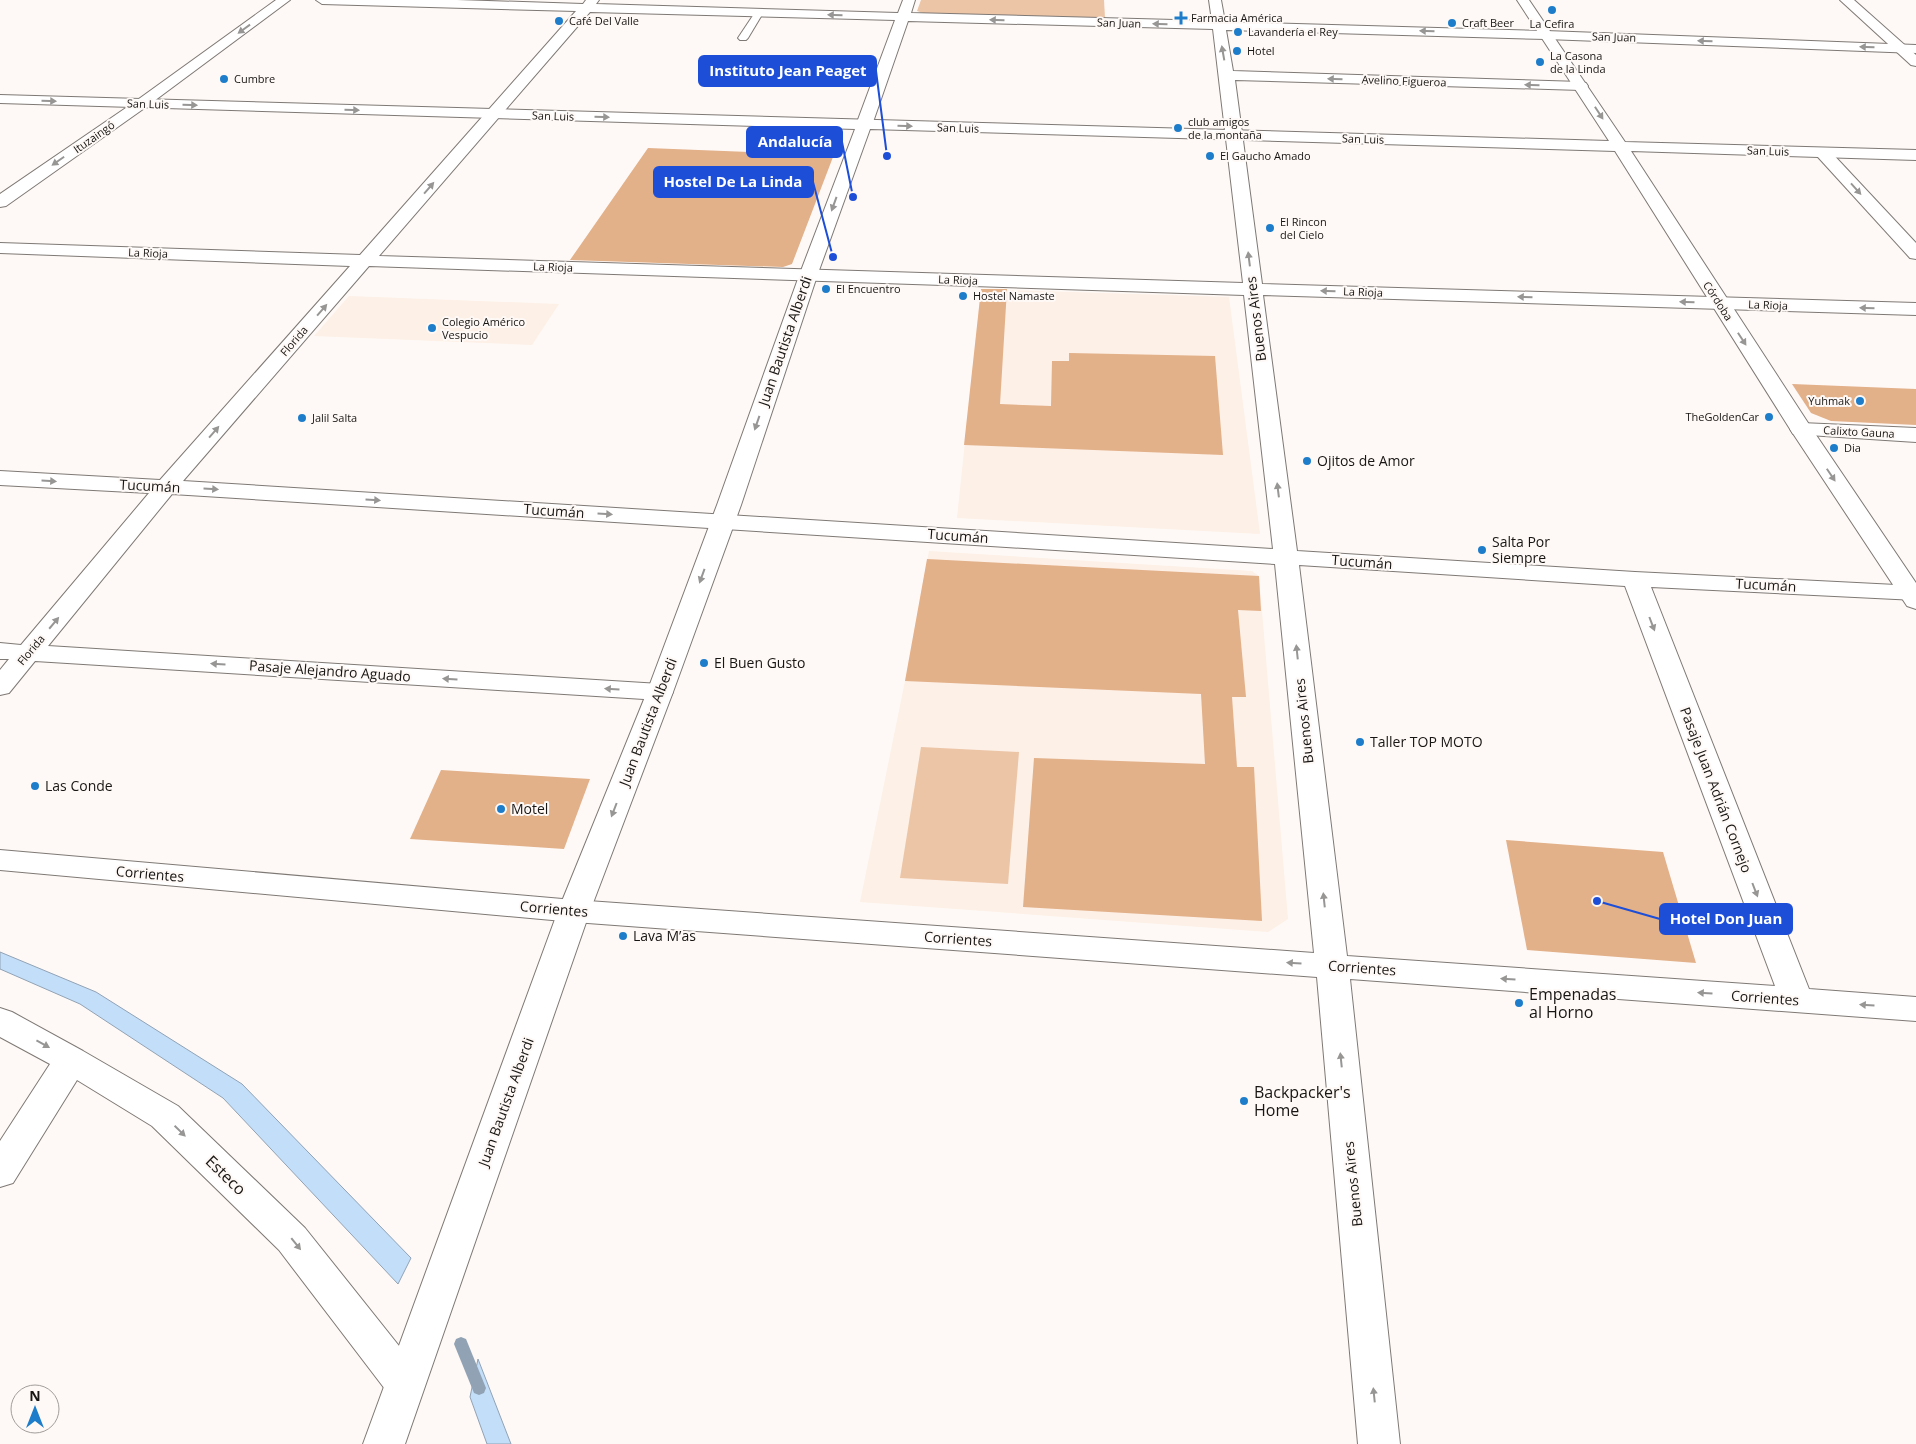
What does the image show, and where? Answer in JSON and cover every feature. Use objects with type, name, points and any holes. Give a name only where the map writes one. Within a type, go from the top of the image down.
[{"type":"street","name":"Ituzaingó","points":[[0,202],[141,104],[284,0]]},
{"type":"street","name":"San Juan","points":[[322,0],[590,3],[759,12],[1546,35],[1916,49]]},
{"type":"street","name":"Juan Bautista Alberdi","points":[[384,1444],[574,911],[660,692],[808,276],[910,0]]},
{"type":"street","name":"Buenos Aires","points":[[1215,0],[1227,75],[1286,557],[1332,966],[1379,1444]]},
{"type":"street","name":"Córdoba","points":[[1522,0],[1620,146],[1801,430],[1914,596]]},
{"type":"street","points":[[1846,0],[1916,62]]},
{"type":"street","name":"Florida","points":[[0,687],[166,487],[590,3]]},
{"type":"street","name":"Avelino Figueroa","points":[[1227,75],[1581,86]]},
{"type":"street","name":"San Luis","points":[[0,99],[1916,156]]},
{"type":"street","points":[[1824,153],[1916,254]]},
{"type":"street","name":"La Rioja","points":[[0,248],[808,276],[1916,309]]},
{"type":"street","name":"Calixto Gauna","points":[[1801,430],[1916,435]]},
{"type":"street","name":"Tucumán","points":[[0,478],[722,521],[1914,596]]},
{"type":"street","name":"Pasaje Juan Adrián Cornejo","points":[[1635,579],[1797,1000]]},
{"type":"street","name":"Pasaje Alejandro Aguado","points":[[0,651],[660,692]]},
{"type":"street","name":"Corrientes","points":[[0,860],[574,911],[1916,1009]]},
{"type":"street","name":"Esteco","points":[[0,1021],[71,1060],[165,1116],[292,1238],[405,1384]]},
{"type":"street","points":[[0,1172],[71,1060]]},
{"type":"lane","points":[[743,38],[759,12]]},
{"type":"shaded area","points":[[921,0],[1104,0],[1105,18],[923,13],[917,11]]},
{"type":"shaded area","points":[[981,289],[1229,297],[1260,534],[957,518]]},
{"type":"shaded area","name":"Colegio Américo Vespucio","points":[[349,296],[559,304],[532,345],[314,336]]},
{"type":"shaded area","points":[[929,551],[1252,571],[1259,576],[1288,919],[1268,932],[860,902],[905,681]]},
{"type":"shaded area","points":[[921,747],[1019,752],[1008,884],[900,878]]},
{"type":"water","points":[[0,952],[96,992],[242,1084],[411,1258],[398,1284],[223,1098],[80,1004],[0,969]]},
{"type":"water","points":[[478,1359],[511,1444],[487,1444],[470,1397]]},
{"type":"building","points":[[763,128],[843,131],[792,264],[783,267],[570,260],[648,148],[749,152]]},
{"type":"building","points":[[981,289],[1007,289],[1000,404],[1051,406],[1052,361],[1069,361],[1069,353],[1215,356],[1223,455],[964,445]]},
{"type":"building","name":"Yuhmak","points":[[1792,384],[1916,389],[1916,425],[1831,421],[1811,413]]},
{"type":"building","points":[[927,559],[1259,576],[1261,611],[1238,610],[1246,697],[1232,697],[1237,767],[1254,767],[1262,921],[1023,907],[1034,758],[1205,764],[1201,694],[905,681]]},
{"type":"building","name":"Motel","points":[[441,770],[590,779],[564,849],[410,839]]},
{"type":"building","points":[[1506,840],[1663,852],[1696,963],[1527,950]]},
{"type":"waterway","points":[[461,1344],[479,1388]]},
{"type":"place","name":"La Cefira","points":[[1552,10]]},
{"type":"place","name":"Farmacia América","points":[[1181,18]]},
{"type":"place","name":"Café Del Valle","points":[[559,21]]},
{"type":"place","name":"Craft Beer","points":[[1452,23]]},
{"type":"place","name":"Lavandería el Rey","points":[[1238,32]]},
{"type":"place","name":"Hotel","points":[[1237,51]]},
{"type":"place","name":"La Casona de la Linda","points":[[1540,62]]},
{"type":"place","name":"Cumbre","points":[[224,79]]},
{"type":"place","name":"club amigos de la montaña","points":[[1178,128]]},
{"type":"place","name":"Instituto Jean Peaget","points":[[887,156]]},
{"type":"place","name":"El Gaucho Amado","points":[[1210,156]]},
{"type":"place","name":"Andalucía","points":[[853,197]]},
{"type":"place","name":"El Rincon del Cielo","points":[[1270,228]]},
{"type":"place","name":"Hostel De La Linda","points":[[833,257]]},
{"type":"place","name":"El Encuentro","points":[[826,289]]},
{"type":"place","name":"Hostel Namaste","points":[[963,296]]},
{"type":"place","name":"Colegio Américo Vespucio","points":[[432,328]]},
{"type":"place","name":"Yuhmak","points":[[1860,401]]},
{"type":"place","name":"TheGoldenCar","points":[[1769,417]]},
{"type":"place","name":"Jalil Salta","points":[[302,418]]},
{"type":"place","name":"Dia","points":[[1834,448]]},
{"type":"place","name":"Ojitos de Amor","points":[[1307,461]]},
{"type":"place","name":"Salta Por Siempre","points":[[1482,550]]},
{"type":"place","name":"El Buen Gusto","points":[[704,663]]},
{"type":"place","name":"Taller TOP MOTO","points":[[1360,742]]},
{"type":"place","name":"Las Conde","points":[[35,786]]},
{"type":"place","name":"Motel","points":[[501,809]]},
{"type":"place","name":"Hotel Don Juan","points":[[1597,901]]},
{"type":"place","name":"Lava M’as","points":[[623,936]]},
{"type":"place","name":"Empenadas al Horno","points":[[1519,1003]]},
{"type":"place","name":"Backpacker's Home","points":[[1244,1101]]}]
